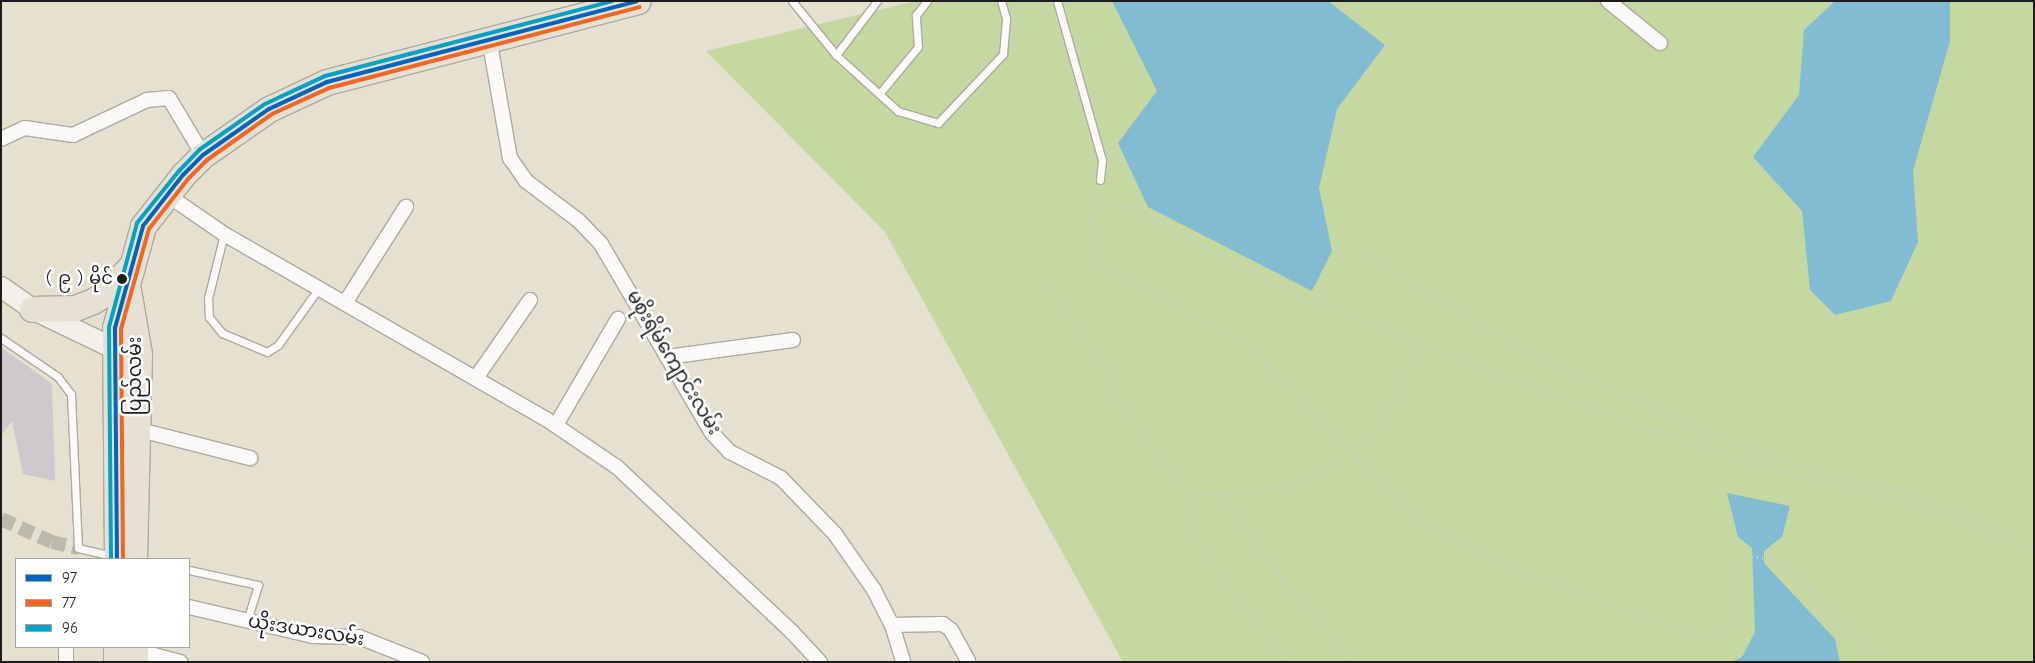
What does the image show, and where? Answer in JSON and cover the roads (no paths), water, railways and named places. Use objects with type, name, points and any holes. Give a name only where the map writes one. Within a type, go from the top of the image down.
[{"type":"highway","name":"ပြည်လမ်း","points":[[128,558],[113,348],[129,272],[143,226],[166,194],[203,155],[269,109],[327,82],[489,38],[638,1]]},
{"type":"highway","name":"ပြည်လမ်း","points":[[128,558],[139,354],[129,272]]},
{"type":"highway","points":[[32,309],[75,308],[93,301],[106,293],[129,272]]},
{"type":"main road","points":[[1,287],[32,309],[76,331],[113,348],[139,354]]},
{"type":"street","points":[[1608,1],[1660,43]]},
{"type":"street","name":"မစိုးရိမ်ကျောင်းလမ်း","points":[[489,38],[510,158],[526,181],[579,221],[601,244],[712,433],[730,452],[781,478],[835,534],[874,590],[892,625],[903,662]]},
{"type":"street","points":[[1,139],[25,128],[73,135],[147,100],[169,98],[203,155]]},
{"type":"street","points":[[166,194],[224,234],[556,425],[617,467],[820,662]]},
{"type":"street","points":[[345,303],[406,207]]},
{"type":"street","points":[[476,378],[530,300]]},
{"type":"street","points":[[556,425],[618,318]]},
{"type":"street","points":[[667,357],[793,340]]},
{"type":"street","points":[[136,429],[250,458]]},
{"type":"street","name":"ယိုးဒယားလမ်း","points":[[190,607],[313,636],[359,637],[422,662]]},
{"type":"street","points":[[892,625],[943,624],[951,630],[968,661]]},
{"type":"street","points":[[66,648],[66,662]]},
{"type":"street","points":[[127,653],[180,662]]},
{"type":"lane","points":[[792,1],[836,55],[898,111],[938,123],[1003,54],[1006,18],[1001,1]]},
{"type":"lane","points":[[836,55],[877,1]]},
{"type":"lane","points":[[879,94],[918,47],[916,15],[927,1]]},
{"type":"lane","points":[[1057,1],[1102,160],[1100,180]]},
{"type":"lane","points":[[224,234],[208,298],[209,317],[222,333],[267,352],[278,345],[320,288]]},
{"type":"lane","points":[[1,338],[58,378],[71,394],[78,548],[123,558]]},
{"type":"lane","points":[[190,570],[258,585],[247,622]]},
{"type":"water","points":[[1112,1],[1328,1],[1385,45],[1337,109],[1319,188],[1332,251],[1312,291],[1148,207],[1118,143],[1157,91]]},
{"type":"water","points":[[1835,1],[1950,1],[1950,41],[1913,171],[1918,242],[1891,301],[1835,315],[1810,290],[1802,211],[1753,157],[1799,95],[1804,30]]},
{"type":"water","points":[[1727,493],[1790,506],[1782,537],[1764,551],[1764,563],[1835,639],[1840,662],[1731,662],[1742,657],[1755,632],[1752,548],[1738,537]]},
{"type":"tunnel","points":[[1,519],[52,542],[78,548]]},
{"type":"place","name":"( ၉ ) မိုင်","points":[[122,279]]}]
